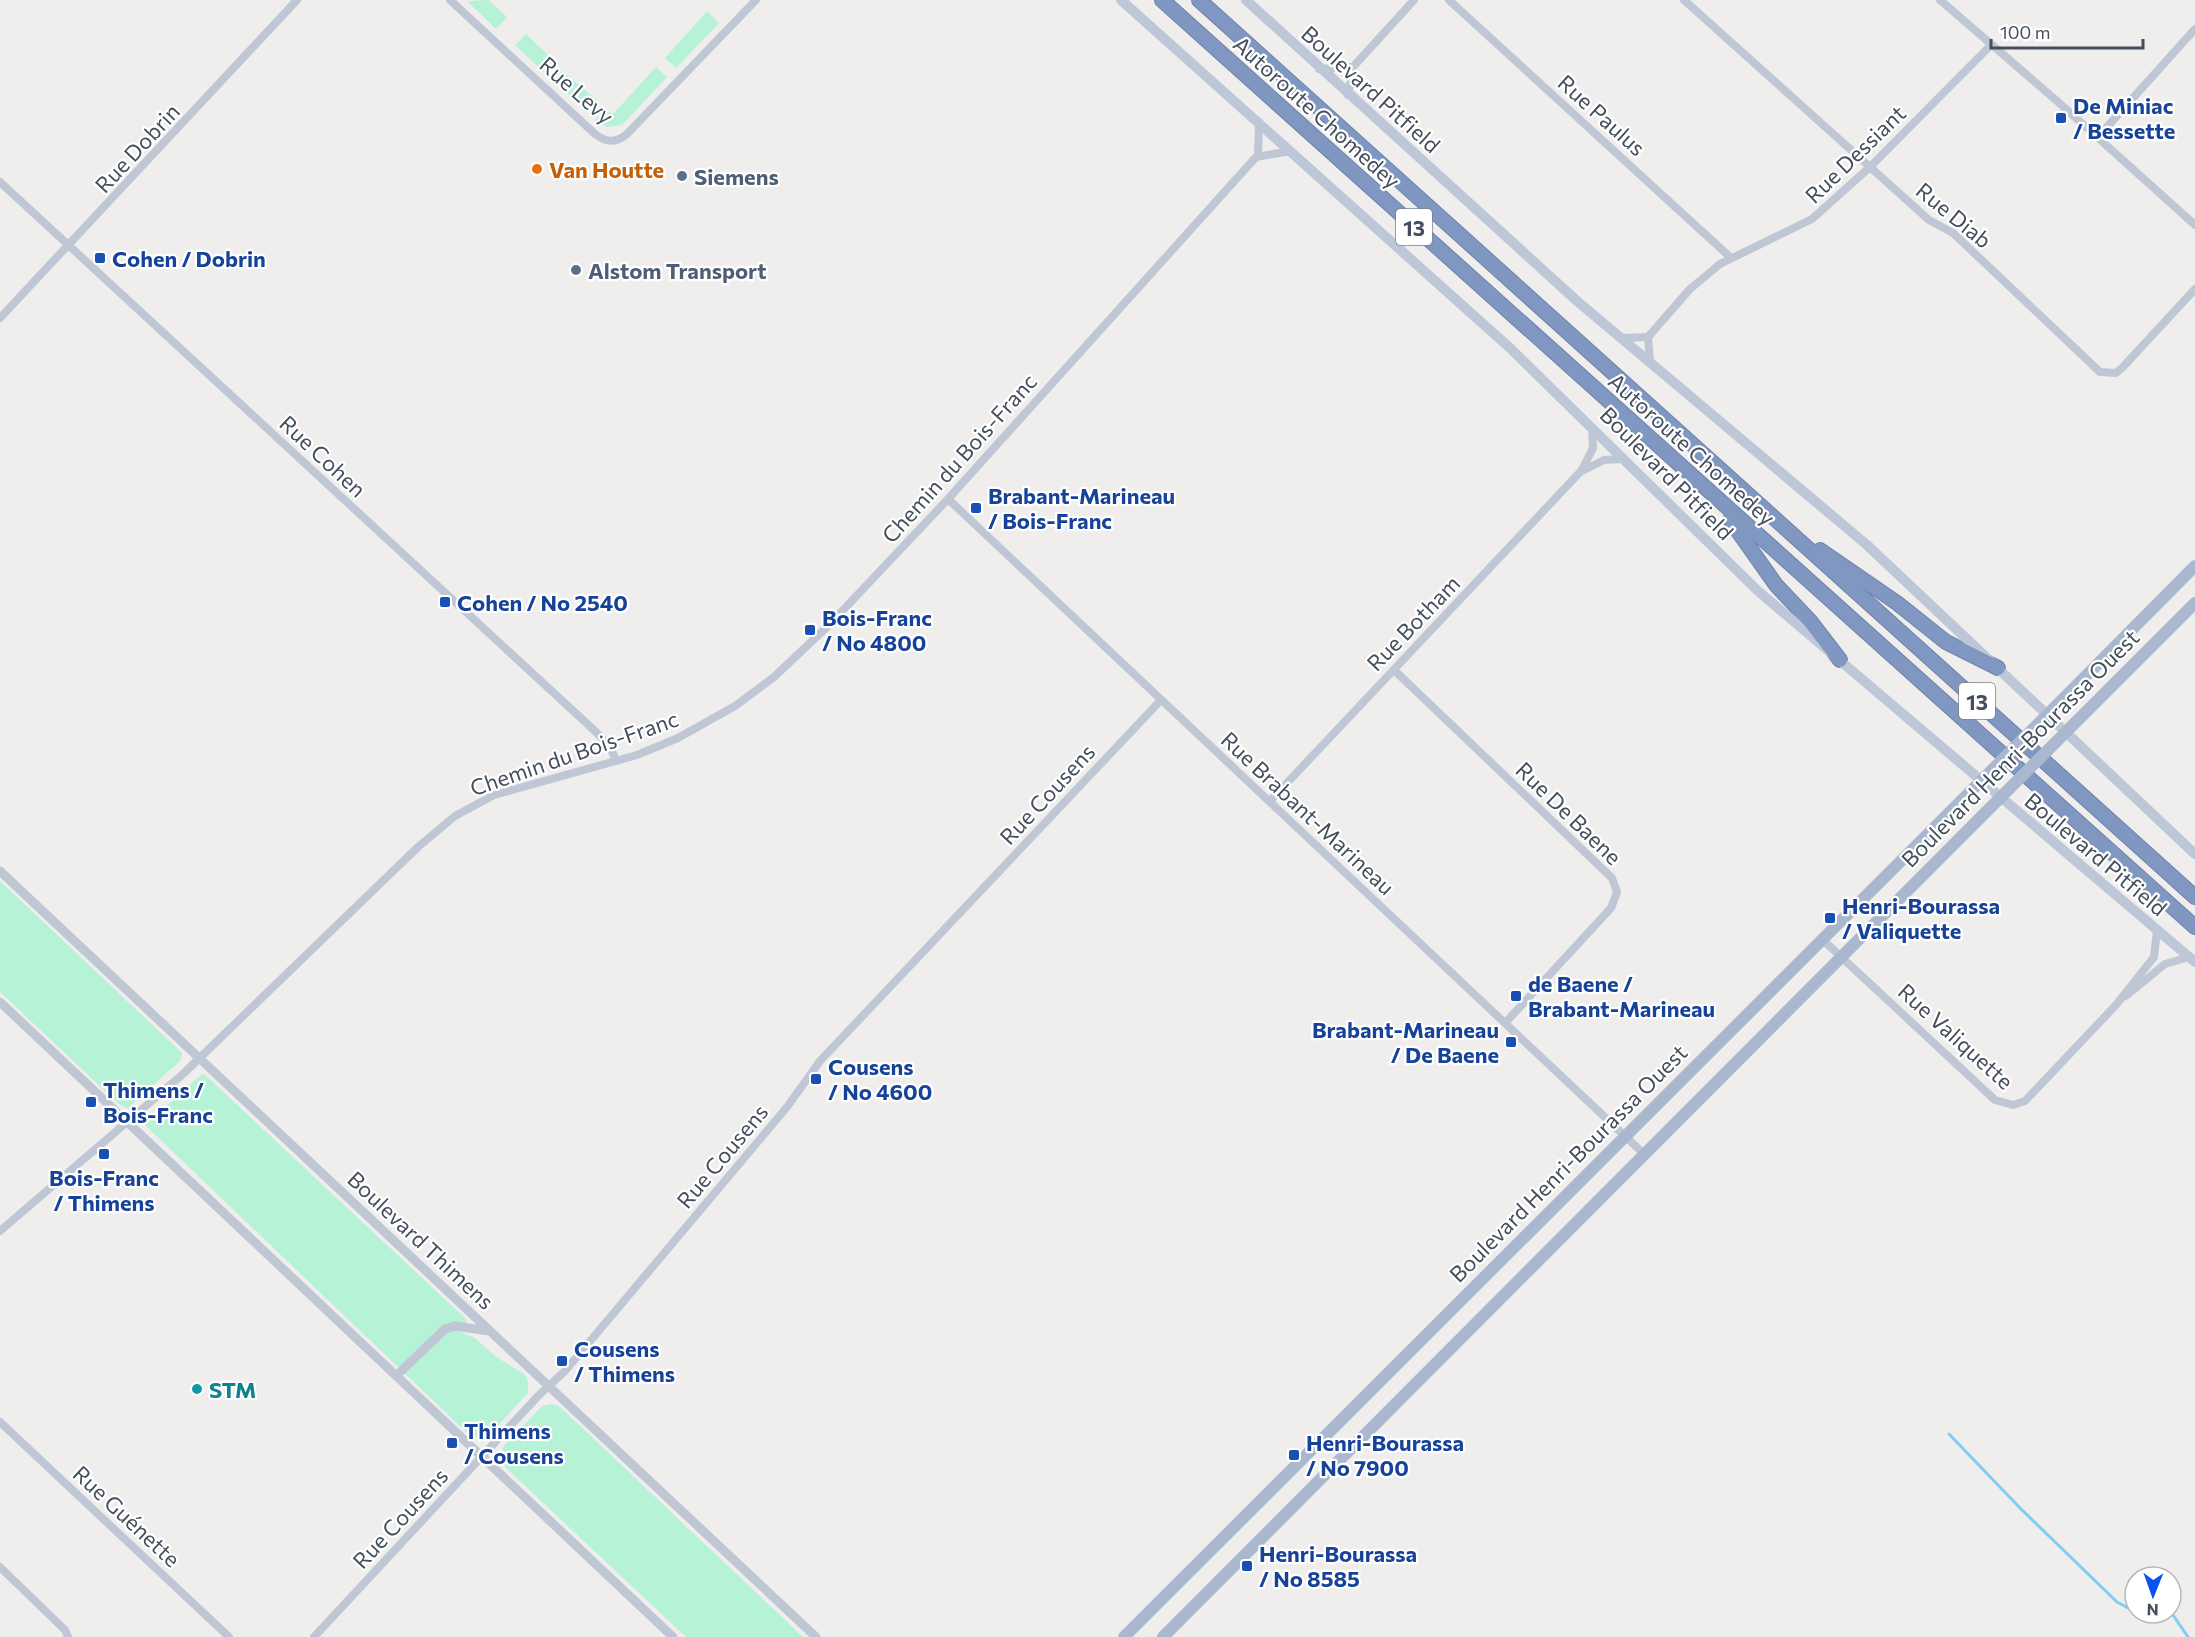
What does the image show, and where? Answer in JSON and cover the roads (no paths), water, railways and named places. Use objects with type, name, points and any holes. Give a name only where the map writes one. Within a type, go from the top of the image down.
[{"type":"highway","name":"Autoroute Chomedey","points":[[1162,0],[2195,927]]},
{"type":"highway","name":"Autoroute Chomedey","points":[[1199,0],[2195,897]]},
{"type":"highway","points":[[1205,0],[1221,20]]},
{"type":"highway","points":[[1715,498],[1776,585],[1810,621],[1840,660]]},
{"type":"highway","points":[[1776,520],[1897,603],[1946,642],[1998,668]]},
{"type":"main road","name":"Boulevard Pitfield","points":[[1121,0],[1510,348],[1758,591],[2192,960]]},
{"type":"main road","name":"Boulevard Pitfield","points":[[1246,0],[1319,69],[1622,338],[1867,545],[2195,854]]},
{"type":"main road","name":"Boulevard Henri-Bourassa Ouest","points":[[1124,1637],[2195,566]]},
{"type":"main road","name":"Boulevard Henri-Bourassa Ouest","points":[[1163,1637],[2195,603]]},
{"type":"street","name":"Rue Dobrin","points":[[0,318],[297,0]]},
{"type":"street","name":"Rue Levy","points":[[450,0],[595,134],[610,141],[620,139],[627,134],[756,0]]},
{"type":"street","points":[[1348,95],[1353,68],[1414,0]]},
{"type":"street","name":"Rue Paulus","points":[[1449,0],[1730,258]]},
{"type":"street","name":"Rue Diab","points":[[1684,0],[1929,220],[1953,233],[2100,372],[2108,375],[2122,368],[2195,289]]},
{"type":"street","points":[[1940,0],[1990,46],[2098,136],[2195,225]]},
{"type":"street","points":[[2098,136],[2195,29]]},
{"type":"street","name":"Rue Dessiant","points":[[1648,337],[1690,289],[1730,258],[1812,219],[1870,167],[1990,46]]},
{"type":"street","points":[[1319,69],[1353,68]]},
{"type":"street","points":[[1259,122],[1258,154],[1291,151]]},
{"type":"street","name":"Chemin du Bois-Franc","points":[[0,1231],[128,1123],[199,1058],[412,852],[448,821],[502,792],[656,748],[692,731],[735,706],[767,682],[830,625],[948,499],[1258,154]]},
{"type":"street","name":"Rue Cohen","points":[[0,182],[595,732],[610,747],[616,760]]},
{"type":"street","points":[[1622,338],[1648,337],[1650,362]]},
{"type":"street","name":"Rue Botham","points":[[1270,801],[1582,471],[1593,448],[1592,426]]},
{"type":"street","name":"Rue Botham","points":[[1582,471],[1604,460],[1623,459]]},
{"type":"street","name":"Rue Brabant-Marineau","points":[[948,499],[1644,1154]]},
{"type":"street","name":"Rue De Baene","points":[[1394,670],[1612,878],[1617,892],[1611,908],[1506,1022]]},
{"type":"street","name":"Rue Cousens","points":[[314,1637],[481,1456],[566,1371],[787,1107],[820,1061],[1161,699]]},
{"type":"street","name":"Boulevard Thimens","points":[[0,871],[816,1637]]},
{"type":"street","name":"Rue Valiquette","points":[[1822,940],[1988,1093],[2006,1105],[2025,1101],[2116,1005],[2155,955],[2157,930]]},
{"type":"street","name":"Rue Valiquette","points":[[2116,1005],[2165,964],[2192,960]]},
{"type":"street","points":[[0,1002],[673,1637]]},
{"type":"street","points":[[396,1376],[445,1329],[455,1326],[489,1331]]},
{"type":"street","name":"Rue Guénette","points":[[0,1422],[229,1637]]},
{"type":"street","points":[[0,1567],[65,1630],[68,1637]]},
{"type":"waterway","points":[[1949,1434],[2021,1509],[2123,1605]]},
{"type":"waterway","points":[[2180,1625],[2188,1637]]},
{"type":"place","name":"De Miniac / Bessette","points":[[2061,118]]},
{"type":"place","name":"Van Houtte","points":[[537,169]]},
{"type":"place","name":"Siemens","points":[[682,176]]},
{"type":"place","name":"Cohen / Dobrin","points":[[100,258]]},
{"type":"place","name":"Alstom Transport","points":[[576,270]]},
{"type":"place","name":"Brabant-Marineau / Bois-Franc","points":[[976,508]]},
{"type":"place","name":"Cohen / No 2540","points":[[445,602]]},
{"type":"place","name":"Bois-Franc / No 4800","points":[[810,630]]},
{"type":"place","name":"Henri-Bourassa / Valiquette","points":[[1830,918]]},
{"type":"place","name":"de Baene / Brabant-Marineau","points":[[1516,996]]},
{"type":"place","name":"Brabant-Marineau / De Baene","points":[[1511,1042]]},
{"type":"place","name":"Cousens / No 4600","points":[[816,1079]]},
{"type":"place","name":"Thimens / Bois-Franc","points":[[91,1102]]},
{"type":"place","name":"Bois-Franc / Thimens","points":[[104,1154]]},
{"type":"place","name":"Cousens / Thimens","points":[[562,1361]]},
{"type":"place","name":"STM","points":[[197,1389]]},
{"type":"place","name":"Thimens / Cousens","points":[[452,1443]]},
{"type":"place","name":"Henri-Bourassa / No 7900","points":[[1294,1455]]},
{"type":"place","name":"Henri-Bourassa / No 8585","points":[[1247,1566]]}]
